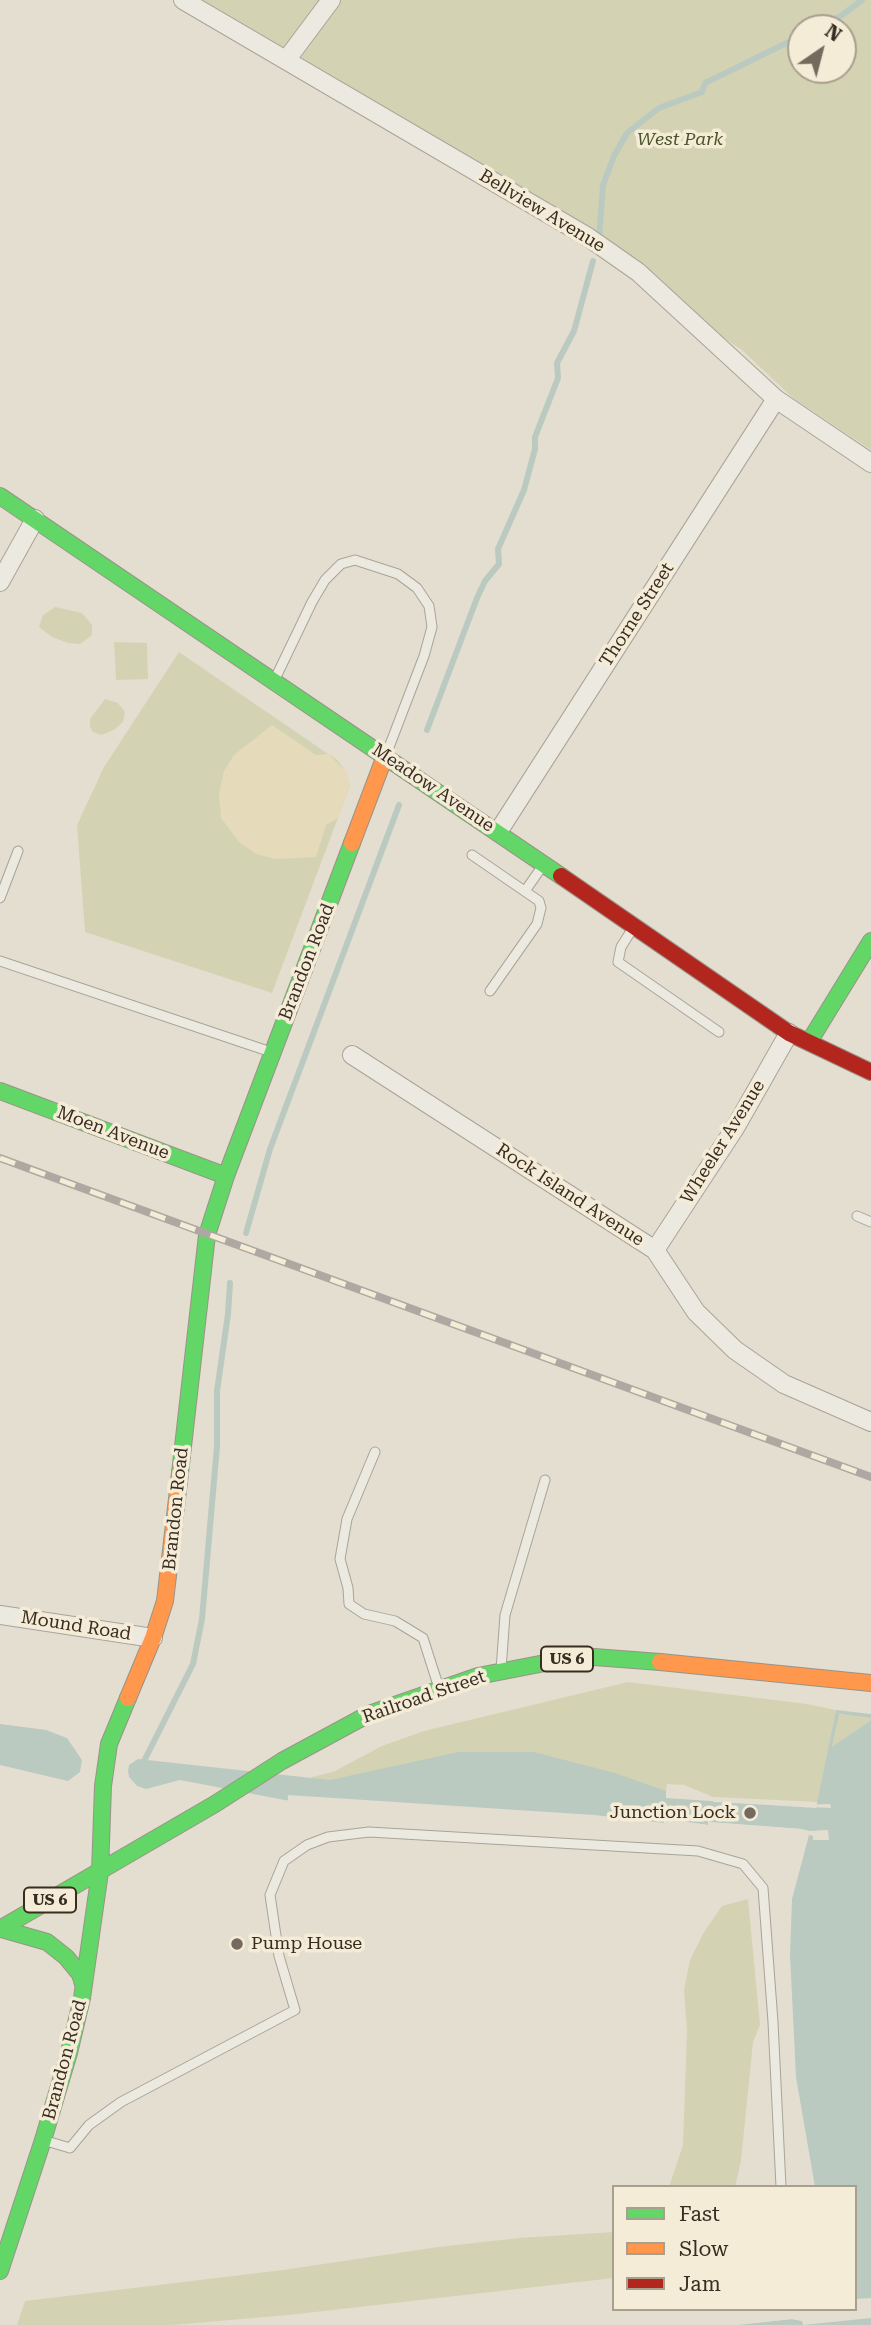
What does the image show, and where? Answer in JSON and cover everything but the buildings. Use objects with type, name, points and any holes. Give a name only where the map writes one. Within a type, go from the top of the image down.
[{"type":"street","name":"Bellview Avenue","points":[[183,0],[588,237],[628,265],[679,308],[776,399],[871,463]]},
{"type":"street","points":[[287,59],[331,0]]},
{"type":"street","name":"Thorne Street","points":[[498,832],[776,399]]},
{"type":"street","name":"Meadow Avenue","points":[[0,496],[789,1032],[871,1072]]},
{"type":"street","points":[[0,582],[35,519]]},
{"type":"street","name":"Brandon Road","points":[[0,2271],[69,2053],[83,1984],[100,1872],[103,1786],[109,1744],[153,1638],[165,1601],[206,1235],[385,756]]},
{"type":"street","points":[[809,1042],[871,941]]},
{"type":"street","name":"Wheeler Avenue","points":[[655,1250],[735,1128],[789,1032]]},
{"type":"street","name":"Rock Island Avenue","points":[[352,1055],[655,1250],[696,1312],[735,1350],[784,1384],[871,1422]]},
{"type":"street","name":"Moen Avenue","points":[[0,1091],[226,1176]]},
{"type":"street","name":"Mound Road","points":[[0,1615],[153,1638]]},
{"type":"street","name":"Railroad Street","points":[[100,1872],[282,1761],[369,1714],[478,1676],[581,1656],[871,1683]]},
{"type":"street","name":"US 6","points":[[0,1929],[100,1872]]},
{"type":"street","points":[[0,1929],[47,1942],[66,1957],[80,1974],[83,1984]]},
{"type":"lane","points":[[274,680],[312,602],[325,580],[341,564],[355,560],[398,574],[417,588],[429,606],[432,628],[425,656],[385,756]]},
{"type":"lane","points":[[0,898],[18,851]]},
{"type":"lane","points":[[472,855],[539,901],[541,908],[537,924],[490,991]]},
{"type":"lane","points":[[525,891],[544,864]]},
{"type":"lane","points":[[634,926],[621,947],[618,962],[719,1032]]},
{"type":"lane","points":[[0,961],[273,1053]]},
{"type":"lane","points":[[858,1216],[871,1222]]},
{"type":"lane","points":[[375,1452],[347,1519],[340,1559],[348,1588],[349,1604],[364,1614],[395,1621],[424,1638],[440,1689]]},
{"type":"lane","points":[[501,1672],[505,1615],[545,1480]]},
{"type":"lane","points":[[43,2140],[70,2148],[89,2125],[121,2102],[295,2010],[279,1956],[270,1895],[284,1861],[307,1845],[328,1837],[369,1832],[698,1851],[743,1864],[763,1888],[781,2185]]},
{"type":"green space","name":"West Park","points":[[199,0],[871,0],[871,450],[793,398],[742,350],[493,182]]},
{"type":"green space","points":[[55,607],[82,613],[92,625],[92,635],[80,644],[52,637],[39,627],[43,615]]},
{"type":"green space","points":[[114,642],[147,643],[148,679],[116,680]]},
{"type":"green space","points":[[179,652],[337,760],[346,771],[350,786],[272,993],[85,932],[77,825],[104,767]]},
{"type":"green space","points":[[105,699],[118,703],[125,712],[123,722],[114,730],[101,735],[93,732],[90,719]]},
{"type":"green space","points":[[628,1682],[836,1710],[818,1802],[713,1797],[684,1785],[667,1784],[665,1798],[288,1795],[312,1777],[333,1772],[382,1746],[424,1731]]},
{"type":"green space","points":[[838,1714],[871,1720],[832,1748]]},
{"type":"green space","points":[[748,1899],[760,2025],[753,2042],[741,2161],[735,2185],[670,2185],[683,2145],[687,2031],[684,1990],[690,1960],[704,1932],[722,1906]]},
{"type":"green space","points":[[612,2232],[612,2278],[289,2315],[172,2325],[17,2325],[25,2301],[519,2238]]},
{"type":"sand","points":[[272,725],[316,755],[328,754],[346,771],[350,786],[338,818],[326,825],[316,857],[275,859],[256,854],[239,842],[221,818],[219,794],[224,771],[234,755]]},
{"type":"shaded area","points":[[836,1710],[871,1714],[871,1718],[839,1714],[832,1747],[871,1720],[871,2325],[737,2325],[792,2319],[803,2321],[803,2324],[827,2322],[851,2311],[857,2311],[857,2185],[815,2185],[796,2077],[790,1955],[792,1899],[809,1835],[801,1829],[709,1822],[708,1825],[664,1820],[664,1825],[295,1802],[180,1780],[146,1789],[137,1786],[129,1777],[128,1771],[129,1765],[138,1759],[330,1780],[458,1752],[534,1752],[615,1773],[666,1791],[666,1798],[816,1808]]},
{"type":"shaded area","points":[[0,1724],[46,1730],[67,1738],[82,1760],[80,1772],[68,1781],[0,1765]]},
{"type":"pier","points":[[288,1795],[594,1815],[664,1823],[663,1829],[568,1820],[295,1805],[284,1803],[288,1800]]},
{"type":"pier","points":[[713,1797],[800,1805],[830,1804],[831,1808],[713,1802]]},
{"type":"pier","points":[[681,1821],[708,1825],[708,1822],[810,1831],[828,1830],[829,1840],[813,1840],[813,1836],[799,1832],[696,1827],[681,1824]]},
{"type":"pier","points":[[871,2298],[871,2318],[803,2325],[802,2321],[792,2319],[734,2325],[737,2321],[792,2315],[806,2321],[824,2319],[823,2311],[857,2311],[857,2299]]},
{"type":"waterway","points":[[844,14],[862,0]]},
{"type":"waterway","points":[[599,240],[603,185],[614,156],[627,133],[659,108],[702,92],[705,83],[787,43]]},
{"type":"waterway","points":[[427,730],[477,598],[485,581],[499,564],[498,549],[524,490],[535,449],[535,437],[558,378],[557,363],[574,331],[593,261]]},
{"type":"waterway","points":[[246,1233],[270,1149],[399,805]]},
{"type":"waterway","points":[[141,1767],[193,1664],[202,1619],[217,1446],[217,1391],[230,1283]]},
{"type":"railway","points":[[0,1158],[871,1477]]},
{"type":"traffic: fast","points":[[0,496],[561,876]]},
{"type":"traffic: fast","points":[[180,1473],[207,1235],[226,1176],[352,843]]},
{"type":"traffic: fast","points":[[809,1042],[871,941]]},
{"type":"traffic: fast","points":[[0,1091],[226,1176]]},
{"type":"traffic: fast","points":[[0,1929],[215,1804],[282,1761],[369,1714],[478,1676],[581,1656],[660,1662]]},
{"type":"traffic: fast","points":[[0,2271],[43,2140],[82,1998],[100,1872],[103,1786],[109,1744],[128,1698]]},
{"type":"traffic: fast","points":[[1,1929],[47,1942],[66,1957],[80,1974],[83,1984]]},
{"type":"traffic: slow","points":[[352,843],[385,756]]},
{"type":"traffic: slow","points":[[128,1698],[165,1601],[180,1473]]},
{"type":"traffic: slow","points":[[660,1662],[871,1683]]},
{"type":"traffic: jam","points":[[561,876],[789,1033],[871,1072]]},
{"type":"place","name":"Junction Lock","points":[[750,1813]]},
{"type":"place","name":"Pump House","points":[[237,1944]]}]
